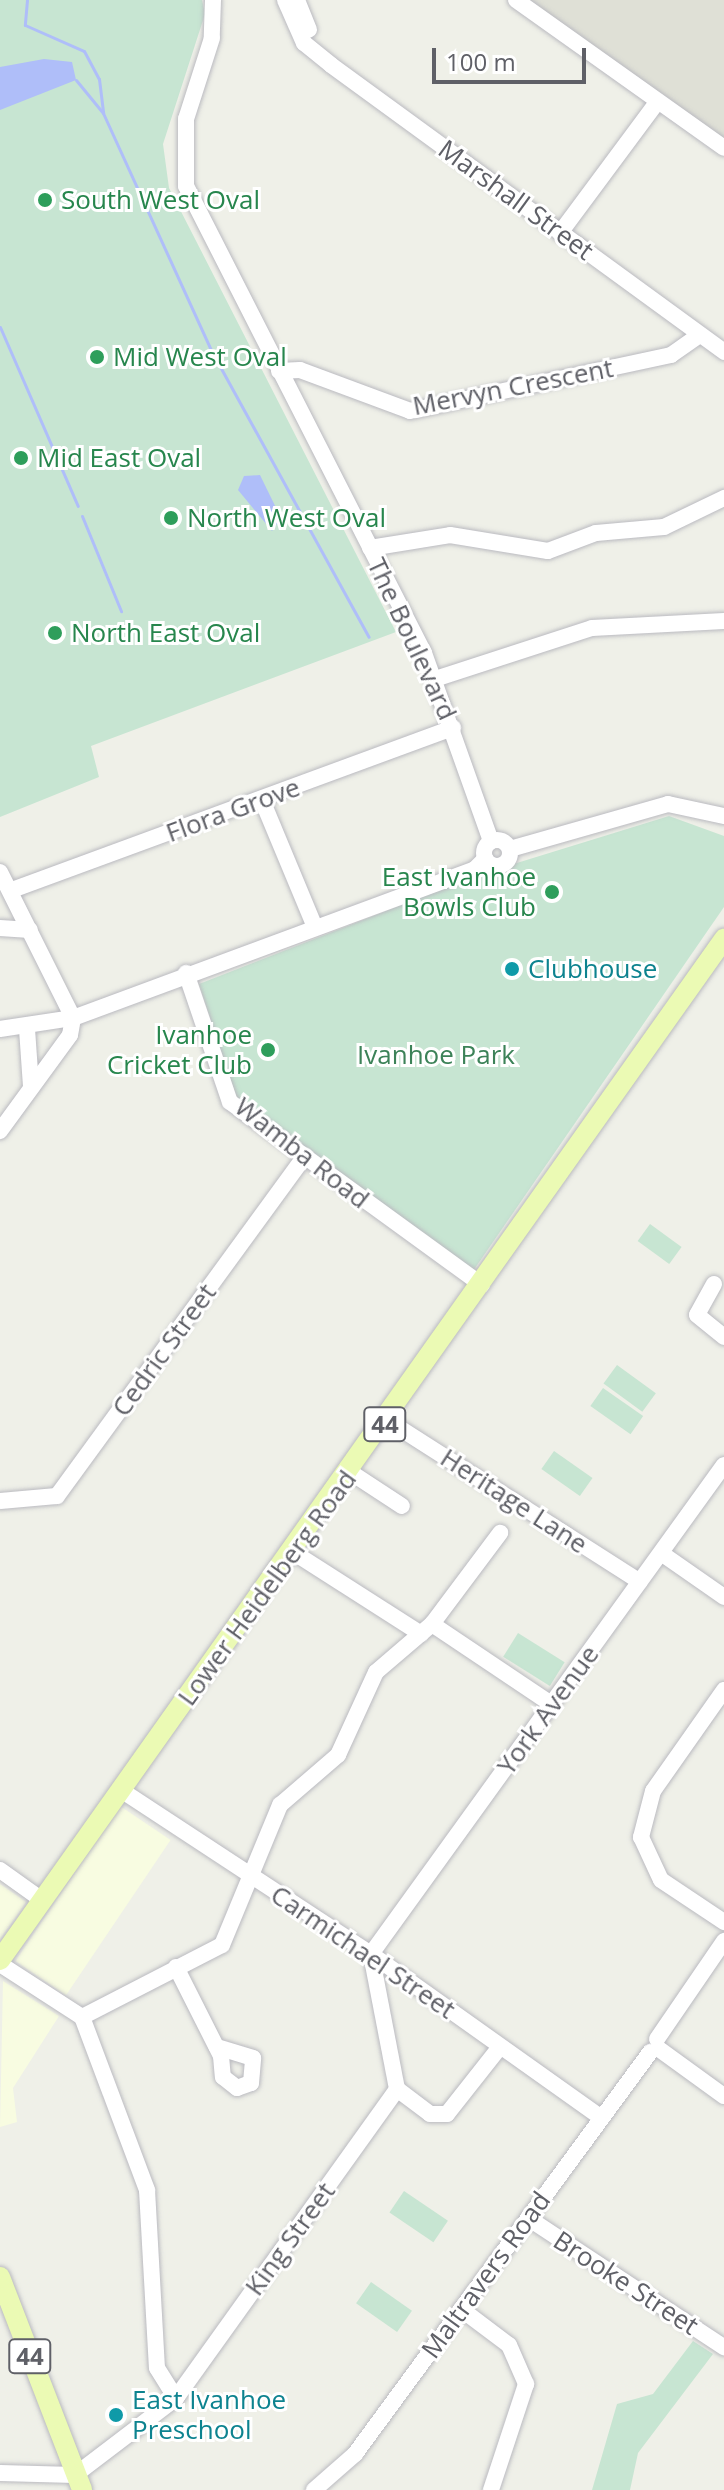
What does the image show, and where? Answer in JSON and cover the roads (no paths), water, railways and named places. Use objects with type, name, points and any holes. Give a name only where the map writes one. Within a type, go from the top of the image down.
[{"type":"main road","name":"Lower Heidelberg Road","points":[[0,1962],[387,1420],[724,939]]},
{"type":"main road","name":"44","points":[[0,2277],[79,2482]]},
{"type":"street","name":"The Boulevard","points":[[213,0],[212,38],[186,119],[186,186],[435,679],[491,841]]},
{"type":"street","points":[[285,0],[311,46]]},
{"type":"street","points":[[297,0],[311,46]]},
{"type":"street","points":[[516,0],[724,148]]},
{"type":"street","name":"Marshall Street","points":[[311,46],[724,352]]},
{"type":"street","points":[[560,233],[658,101]]},
{"type":"street","name":"Mervyn Crescent","points":[[279,371],[300,370],[379,404],[421,410],[671,355],[700,335]]},
{"type":"street","points":[[370,548],[450,535],[548,551],[596,533],[664,527],[724,498]]},
{"type":"street","points":[[435,679],[592,628],[724,621]]},
{"type":"street","name":"Flora Grove","points":[[12,890],[453,728]]},
{"type":"street","points":[[262,800],[314,925]]},
{"type":"street","points":[[0,1029],[27,1029],[73,1018],[314,925],[474,870],[485,859],[491,841],[510,849],[668,804],[724,816]]},
{"type":"street","points":[[485,859],[500,866],[510,849]]},
{"type":"street","points":[[0,872],[12,890],[73,1018],[70,1035],[0,1131]]},
{"type":"street","points":[[0,928],[30,930]]},
{"type":"street","name":"Wamba Road","points":[[186,973],[230,1102],[482,1285]]},
{"type":"street","points":[[27,1029],[31,1088]]},
{"type":"street","name":"Cedric Street","points":[[0,1501],[57,1496],[304,1157]]},
{"type":"street","points":[[714,1284],[697,1315],[724,1337]]},
{"type":"street","name":"Heritage Lane","points":[[387,1420],[640,1582]]},
{"type":"street","name":"York Avenue","points":[[371,1954],[724,1465]]},
{"type":"street","points":[[350,1472],[402,1506]]},
{"type":"street","points":[[82,2017],[222,1945],[280,1805],[338,1755],[376,1672],[427,1629],[500,1533]]},
{"type":"street","points":[[293,1552],[551,1704]]},
{"type":"street","points":[[661,1553],[724,1597]]},
{"type":"street","points":[[724,1690],[653,1791],[641,1837],[661,1880],[724,1922]]},
{"type":"street","name":"Carmichael Street","points":[[121,1790],[371,1954],[602,2118]]},
{"type":"street","points":[[0,1870],[42,1900]]},
{"type":"street","name":"Maltravers Road","points":[[314,2490],[355,2454],[656,2047],[724,1941]]},
{"type":"street","points":[[371,1954],[397,2089],[420,2109],[447,2114],[500,2047]]},
{"type":"street","points":[[0,1962],[82,2017],[147,2190],[157,2368],[176,2398]]},
{"type":"street","points":[[176,1967],[217,2047]]},
{"type":"street","points":[[656,2047],[724,2096]]},
{"type":"street","name":"King Street","points":[[79,2482],[176,2398],[397,2089]]},
{"type":"street","name":"Brooke Street","points":[[528,2218],[724,2347]]},
{"type":"street","points":[[461,2309],[509,2345],[526,2384],[491,2490]]},
{"type":"street","points":[[0,2473],[79,2482]]},
{"type":"water","points":[[44,59],[72,62],[76,80],[0,110],[0,67]]},
{"type":"water","points":[[260,475],[281,518],[272,531],[238,490],[244,476]]},
{"type":"waterway","points":[[27,0],[25,25],[84,51],[99,79],[103,113]]},
{"type":"waterway","points":[[76,80],[103,113],[212,352],[369,637]]},
{"type":"waterway","points":[[0,327],[78,506]]},
{"type":"waterway","points":[[82,516],[121,611]]},
{"type":"place","name":"South West Oval","points":[[45,200]]},
{"type":"place","name":"Mid West Oval","points":[[97,357]]},
{"type":"place","name":"Mid East Oval","points":[[21,458]]},
{"type":"place","name":"North West Oval","points":[[171,518]]},
{"type":"place","name":"North East Oval","points":[[55,633]]},
{"type":"place","name":"East Ivanhoe Bowls Club","points":[[552,892]]},
{"type":"place","name":"Clubhouse","points":[[512,969]]},
{"type":"place","name":"Ivanhoe Cricket Club","points":[[268,1050]]},
{"type":"place","name":"East Ivanhoe Preschool","points":[[116,2415]]},
{"type":"park label","name":"Ivanhoe Park","points":[[436,1055]]}]
